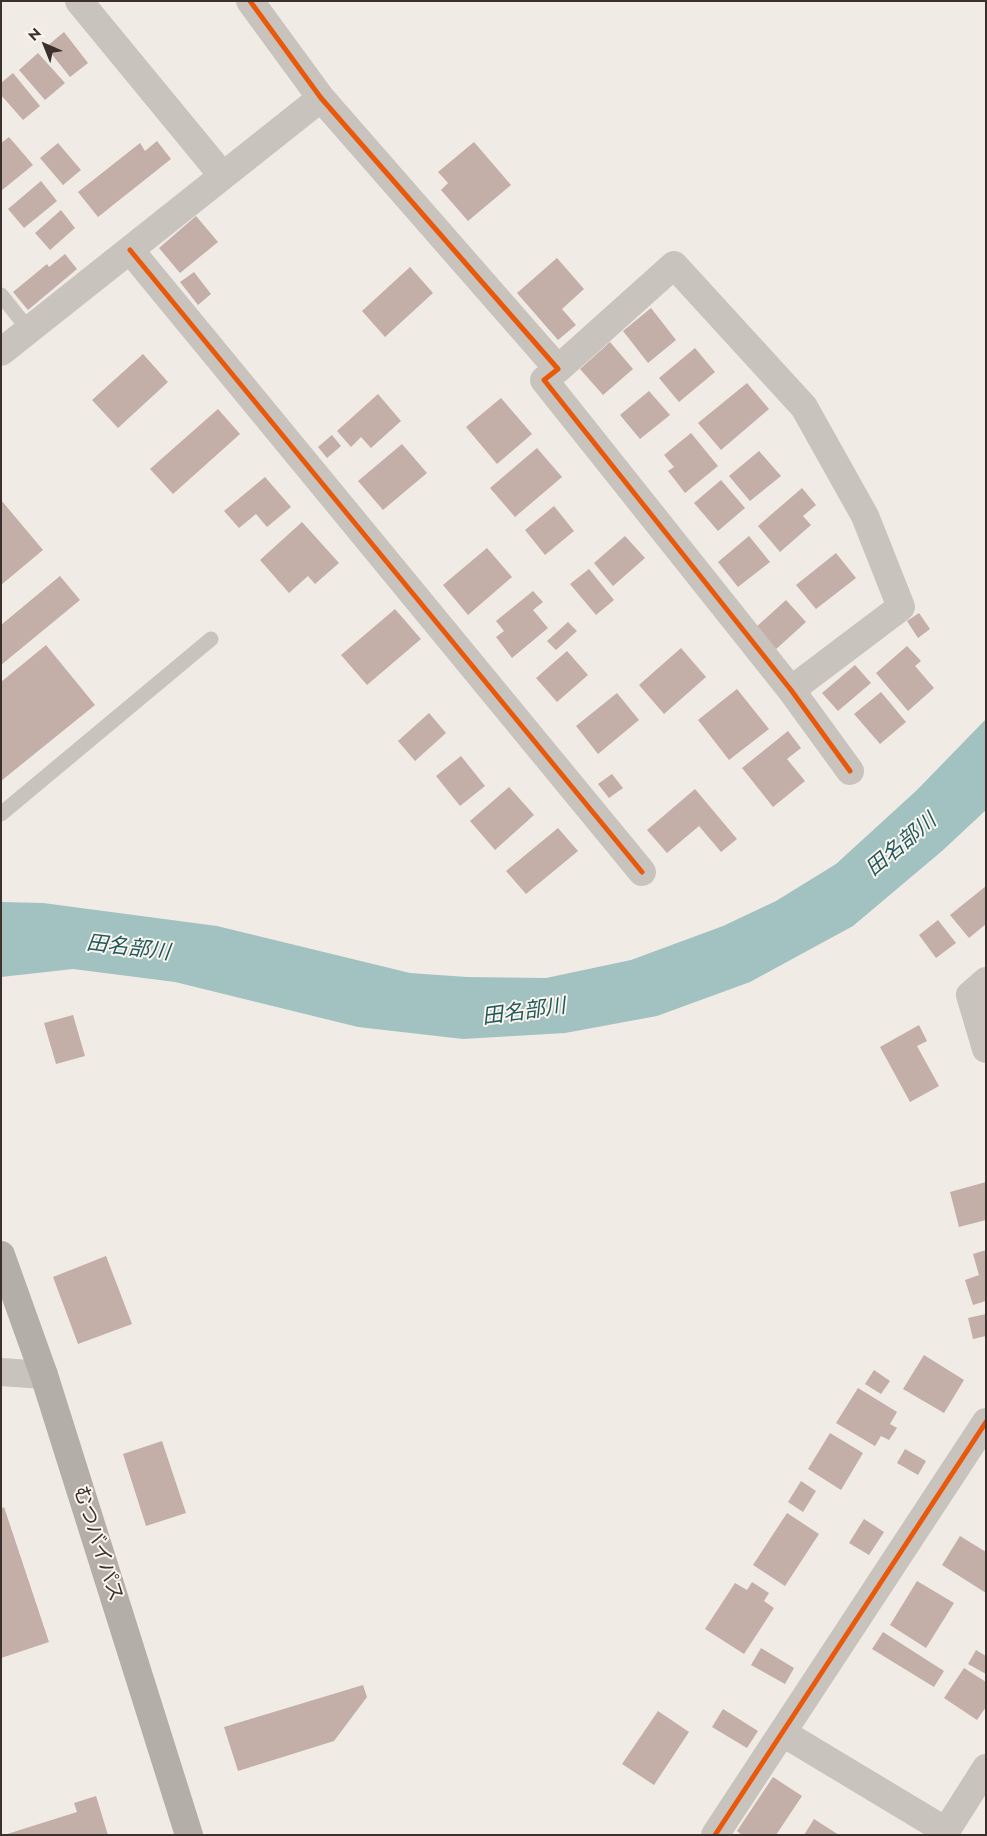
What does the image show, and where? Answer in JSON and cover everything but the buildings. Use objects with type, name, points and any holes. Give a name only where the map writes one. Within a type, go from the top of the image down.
[{"type":"highway","name":"むつバイパス","points":[[1,1255],[44,1375],[189,1835]]},
{"type":"street","points":[[79,1],[223,176]]},
{"type":"street","points":[[250,1],[321,98],[558,368]]},
{"type":"street","points":[[1,352],[321,98]]},
{"type":"street","points":[[130,250],[642,872]]},
{"type":"street","points":[[791,690],[900,607],[865,516],[804,406],[674,265],[544,380],[791,690],[850,771]]},
{"type":"street","points":[[986,981],[970,995],[986,1049]]},
{"type":"street","points":[[1,1372],[44,1375]]},
{"type":"street","points":[[715,1835],[986,1422]]},
{"type":"street","points":[[783,1733],[946,1831],[986,1768]]},
{"type":"lane","points":[[1,295],[30,330]]},
{"type":"lane","points":[[1,814],[211,640]]},
{"type":"water","name":"田名部川","points":[[986,719],[986,810],[942,851],[853,926],[750,982],[657,1016],[565,1033],[463,1039],[358,1027],[175,982],[73,969],[1,977],[1,902],[43,903],[217,926],[410,973],[467,977],[546,978],[631,960],[723,926],[776,901],[836,864],[917,790]]},
{"type":"cycle path","points":[[250,1],[321,98],[558,369],[544,380],[791,690],[850,771]]},
{"type":"cycle path","points":[[130,250],[642,872]]},
{"type":"cycle path","points":[[715,1835],[986,1422]]}]
